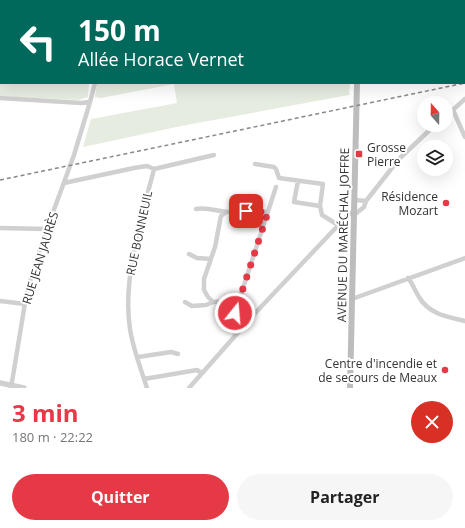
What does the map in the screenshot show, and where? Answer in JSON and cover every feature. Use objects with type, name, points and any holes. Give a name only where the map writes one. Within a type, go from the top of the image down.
[{"type":"main road","name":"AVENUE DU MARÉCHAL JOFFRE","points":[[350,388],[357,84]]},
{"type":"street","name":"RUE JEAN JAURÈS","points":[[11,386],[27,291],[47,229],[74,155],[95,84]]},
{"type":"street","points":[[0,98],[81,103],[90,102]]},
{"type":"street","points":[[465,99],[453,110],[465,137]]},
{"type":"street","points":[[189,388],[338,225],[364,207],[366,201],[399,159],[428,132]]},
{"type":"street","points":[[64,183],[134,168],[147,166],[154,169],[214,155]]},
{"type":"street","points":[[255,164],[274,167],[279,178],[323,184],[320,206],[322,215],[338,225]]},
{"type":"street","name":"RUE BONNEUIL","points":[[147,388],[129,324],[130,282],[142,210],[154,169]]},
{"type":"street","points":[[298,181],[294,202],[320,206]]},
{"type":"street","points":[[236,335],[231,325],[276,187]]},
{"type":"street","points":[[355,200],[366,201]]},
{"type":"street","points":[[196,209],[205,207],[226,212],[268,212]]},
{"type":"street","points":[[213,302],[204,290],[204,279],[215,247],[221,216],[226,212]]},
{"type":"street","points":[[0,228],[47,229]]},
{"type":"street","points":[[189,254],[197,258],[211,259]]},
{"type":"street","points":[[352,299],[465,258]]},
{"type":"street","points":[[408,278],[422,302],[432,311],[442,316],[465,321]]},
{"type":"street","points":[[0,301],[25,304]]},
{"type":"street","points":[[185,302],[192,306],[206,306],[213,302],[238,301]]},
{"type":"street","points":[[138,357],[171,352],[178,354]]},
{"type":"street","points":[[144,379],[197,370],[202,373]]},
{"type":"street","points":[[0,383],[24,388]]},
{"type":"shaded area","points":[[0,84],[89,84],[88,97],[78,100],[0,96]]},
{"type":"shaded area","points":[[97,84],[174,84],[101,98],[95,97]]},
{"type":"shaded area","points":[[174,84],[350,84],[349,95],[181,126],[83,147],[91,119],[177,103]]},
{"type":"railway","points":[[0,180],[460,84]]},
{"type":"place","name":"Grosse Pierre","points":[[359,154]]},
{"type":"place","name":"Résidence Mozart","points":[[446,203]]},
{"type":"place","name":"Centre d'incendie et de secours de Meaux","points":[[445,370]]},
{"type":"route","points":[[235,313],[268,212],[246,211]]}]
